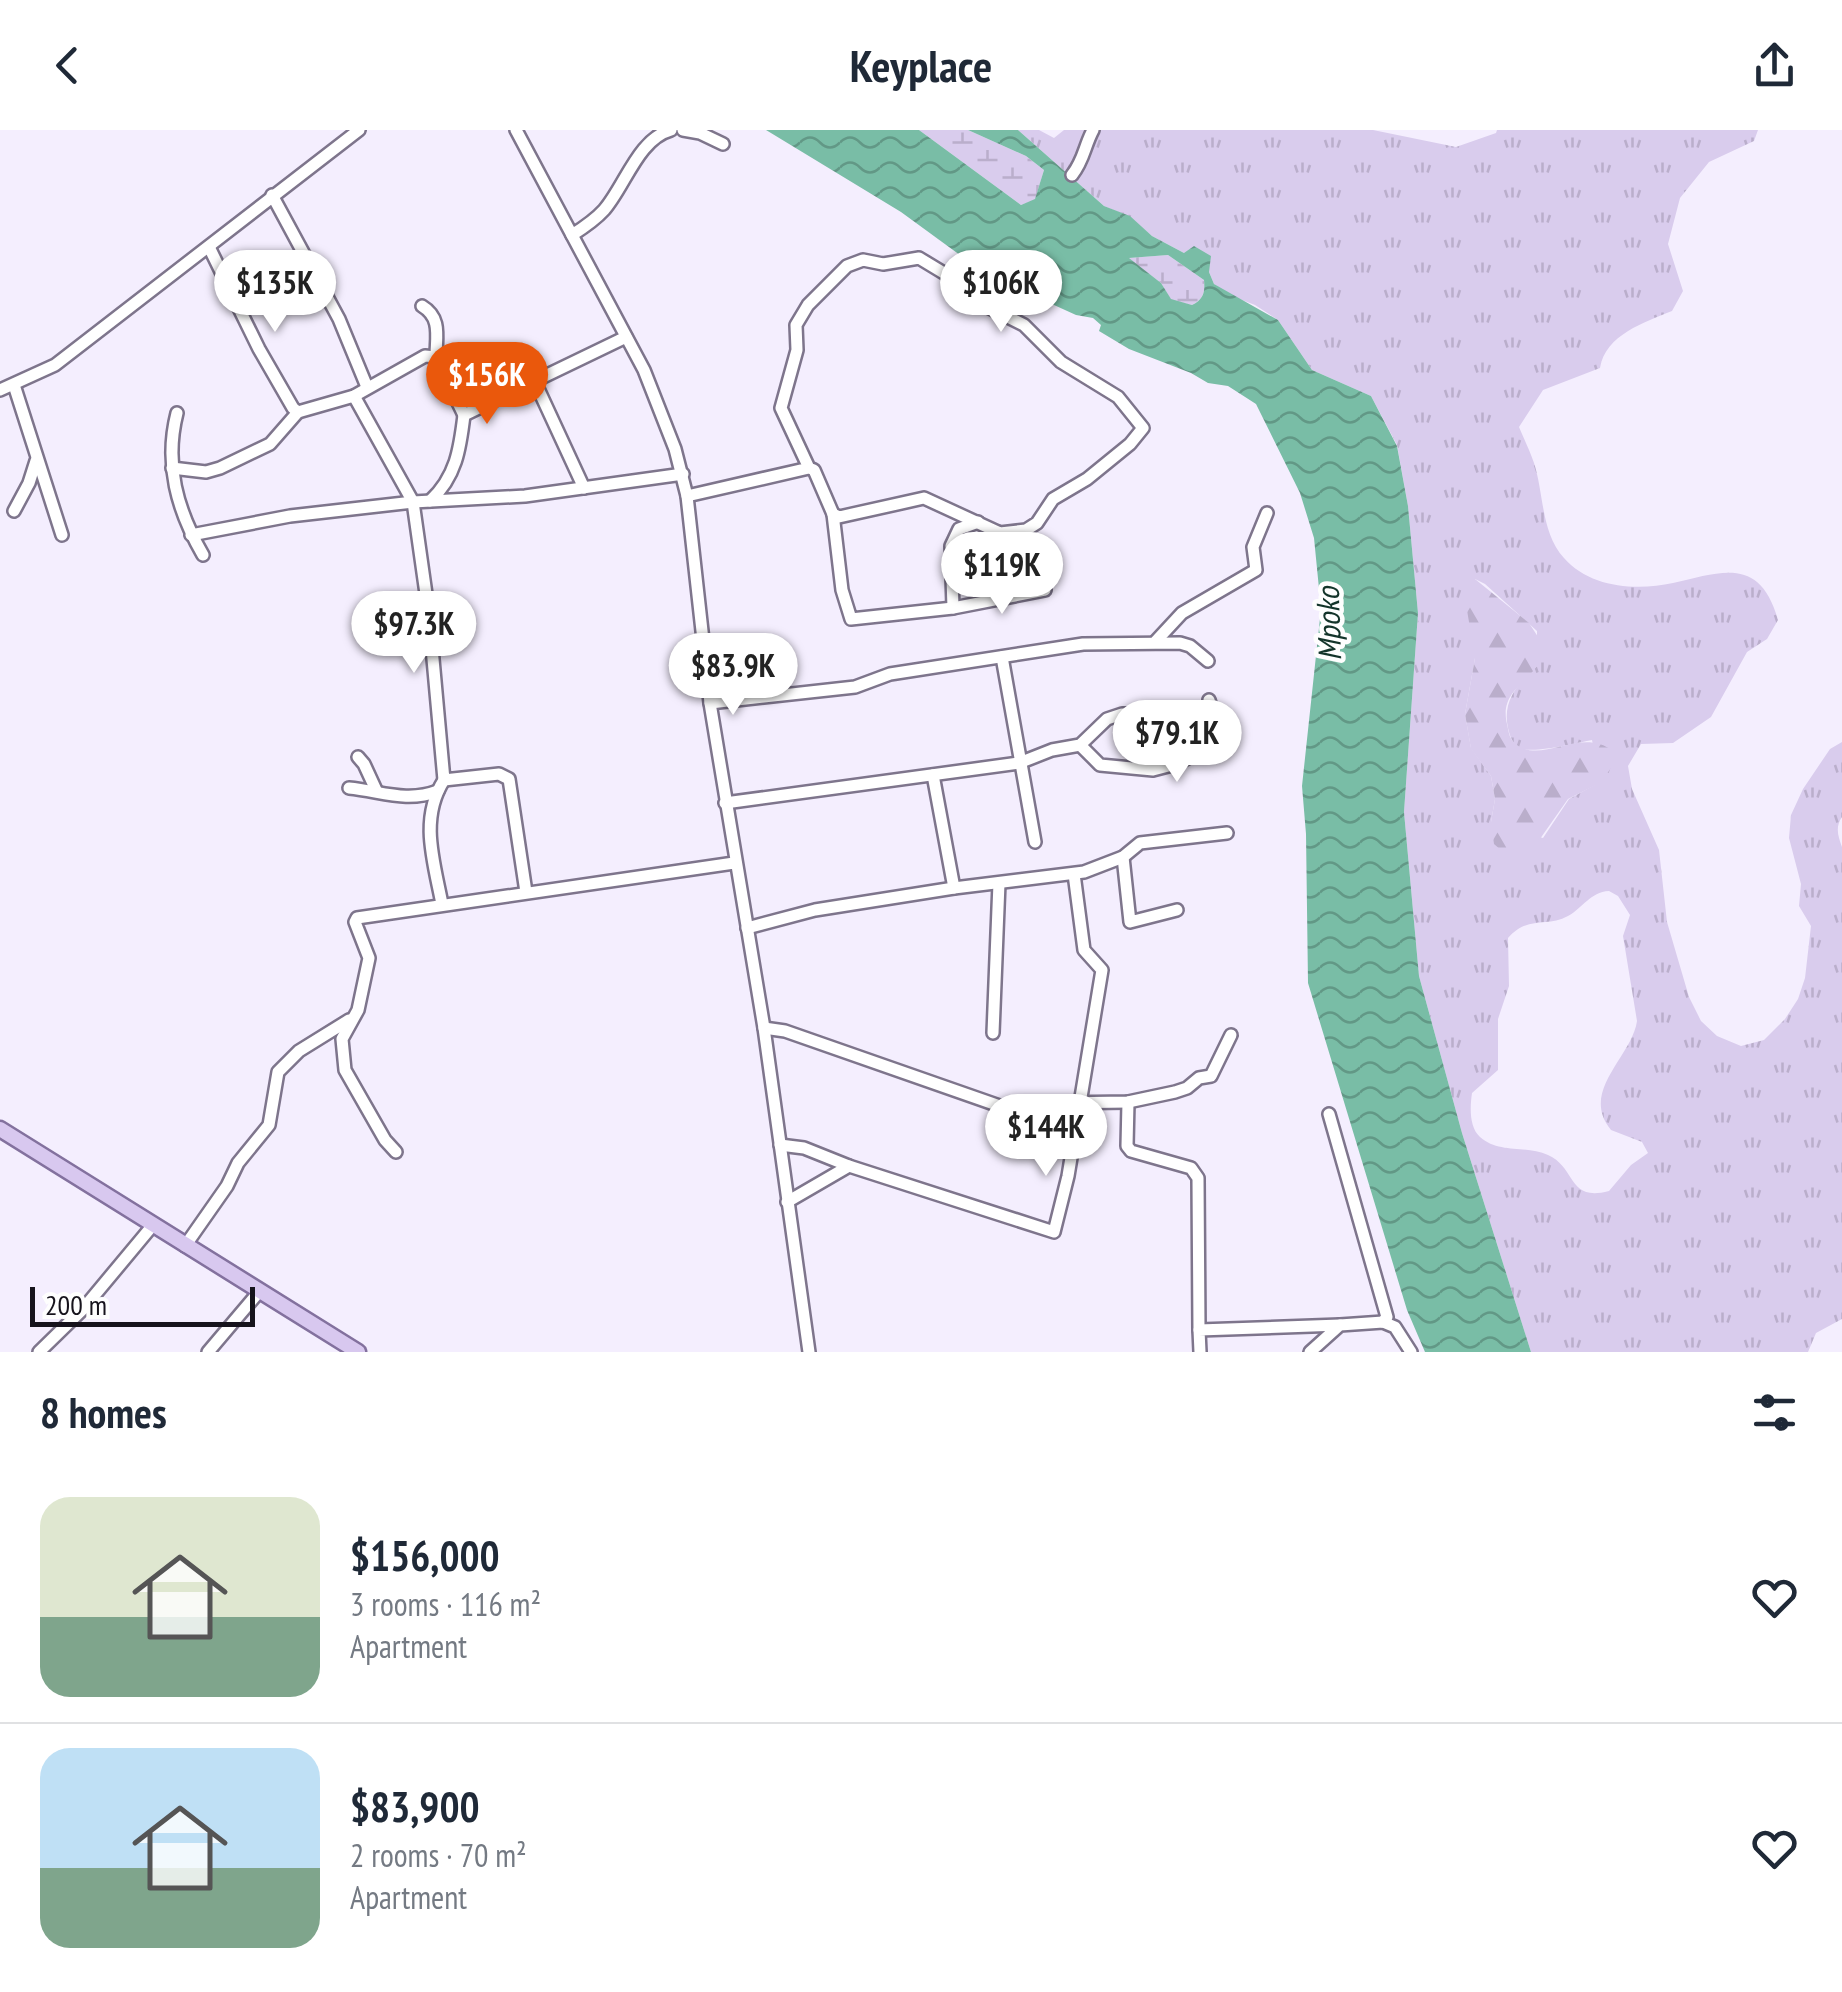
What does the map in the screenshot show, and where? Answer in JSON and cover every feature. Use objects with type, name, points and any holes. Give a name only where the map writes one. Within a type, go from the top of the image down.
[{"type":"main road","points":[[0,1130],[358,1352]]},
{"type":"street","points":[[0,390],[55,365],[360,130]]},
{"type":"street","points":[[516,130],[658,397],[683,474],[710,703],[764,1028],[809,1352]]},
{"type":"street","points":[[572,236],[603,211],[644,149],[671,130]]},
{"type":"street","points":[[683,130],[723,144]]},
{"type":"street","points":[[1072,175],[1084,160],[1092,130]]},
{"type":"street","points":[[272,195],[339,319],[367,388]]},
{"type":"street","points":[[210,247],[259,349],[298,412]]},
{"type":"street","points":[[809,468],[782,408],[797,350],[799,317],[856,261],[883,264],[919,258],[956,281],[988,309],[1024,325],[1061,362],[1118,397],[1142,428],[1130,444],[1088,478],[1053,499],[1037,523],[1026,530],[1000,533],[924,498],[847,517],[834,514]]},
{"type":"street","points":[[422,306],[436,322],[436,357],[464,415],[456,462],[444,488],[428,502]]},
{"type":"street","points":[[464,415],[626,337]]},
{"type":"street","points":[[172,468],[193,472],[220,468],[270,444],[298,412],[354,396],[425,356],[436,357]]},
{"type":"street","points":[[534,382],[584,488]]},
{"type":"street","points":[[14,385],[62,535]]},
{"type":"street","points":[[354,396],[413,502],[429,620],[441,785],[428,827],[442,904]]},
{"type":"street","points":[[177,412],[172,433],[172,468],[178,507],[203,554]]},
{"type":"street","points":[[14,511],[36,461]]},
{"type":"street","points":[[687,496],[814,470],[834,514],[842,590],[851,619],[953,608],[1046,590]]},
{"type":"street","points":[[191,535],[290,516],[413,502],[525,496],[683,474]]},
{"type":"street","points":[[1156,641],[1182,612],[1256,570],[1254,542],[1267,514]]},
{"type":"street","points":[[953,608],[951,546],[958,530],[978,522]]},
{"type":"street","points":[[710,703],[855,687],[890,674],[1082,644],[1107,646],[1156,641],[1190,646],[1208,661]]},
{"type":"street","points":[[1002,657],[1035,842]]},
{"type":"street","points":[[1080,746],[1100,765],[1153,770],[1176,764],[1207,748],[1215,721],[1209,700]]},
{"type":"street","points":[[725,802],[1019,763],[1052,750],[1080,746],[1107,718],[1156,714]]},
{"type":"street","points":[[358,757],[376,790]]},
{"type":"street","points":[[350,788],[376,790],[396,798],[423,796],[441,785],[499,774],[508,779],[526,892]]},
{"type":"street","points":[[933,775],[954,888]]},
{"type":"street","points":[[747,928],[815,910],[1074,874],[1123,856],[1140,844],[1226,833]]},
{"type":"street","points":[[1123,856],[1130,922],[1177,910]]},
{"type":"street","points":[[396,1152],[344,1070],[342,1039],[356,1015],[369,958],[356,918],[734,863]]},
{"type":"street","points":[[780,1145],[804,1148],[1050,1232],[1057,1229],[1102,970],[1084,950],[1074,874]]},
{"type":"street","points":[[992,1033],[1000,883]]},
{"type":"street","points":[[185,1246],[227,1186],[238,1163],[268,1125],[278,1072],[299,1052],[356,1015]]},
{"type":"street","points":[[764,1028],[785,1030],[1074,1132]]},
{"type":"street","points":[[1038,1118],[1058,1103],[1128,1102],[1187,1088],[1200,1078],[1211,1076],[1231,1035]]},
{"type":"street","points":[[1128,1102],[1127,1146],[1131,1151],[1192,1168],[1198,1178],[1200,1352]]},
{"type":"street","points":[[1329,1114],[1387,1318],[1383,1322]]},
{"type":"street","points":[[787,1202],[848,1166]]},
{"type":"street","points":[[39,1352],[92,1298],[153,1224]]},
{"type":"street","points":[[208,1352],[258,1293]]},
{"type":"street","points":[[1199,1330],[1383,1322],[1395,1327],[1411,1352]]},
{"type":"street","points":[[1310,1352],[1340,1325]]},
{"type":"green space","points":[[919,130],[968,130],[1026,156],[1044,170],[1035,200],[1021,205]]},
{"type":"green space","points":[[1018,130],[1039,130],[1054,138],[1064,130],[1373,130],[1456,147],[1497,130],[1758,130],[1754,141],[1709,162],[1680,198],[1668,244],[1683,291],[1672,311],[1618,338],[1603,357],[1600,368],[1543,390],[1519,427],[1534,463],[1551,537],[1575,568],[1600,581],[1630,587],[1737,573],[1761,586],[1778,620],[1767,639],[1747,652],[1711,717],[1673,743],[1641,744],[1628,766],[1632,789],[1659,850],[1667,922],[1689,997],[1701,1021],[1717,1036],[1741,1046],[1764,1040],[1785,1019],[1805,978],[1811,926],[1799,906],[1801,884],[1789,838],[1791,815],[1830,749],[1842,742],[1842,817],[1838,835],[1842,847],[1842,1319],[1816,1333],[1808,1352],[1531,1352],[1462,1133],[1419,976],[1404,812],[1418,613],[1408,506],[1397,445],[1371,396],[1312,370],[1278,320],[1229,295],[1214,284],[1209,272],[1184,253],[1152,236],[1130,217],[1104,206]],"holes":[[[1475,579],[1537,631],[1537,666],[1518,686],[1507,709],[1513,742],[1520,748],[1535,750],[1592,740],[1600,782],[1569,799],[1543,838],[1491,822],[1495,799],[1491,776],[1471,748],[1465,714],[1475,658]],[[1609,891],[1618,896],[1630,915],[1623,936],[1637,1021],[1604,1088],[1603,1116],[1611,1130],[1642,1142],[1648,1153],[1631,1165],[1609,1191],[1596,1193],[1579,1188],[1548,1155],[1487,1142],[1476,1133],[1471,1104],[1472,1093],[1498,1070],[1498,1019],[1509,986],[1508,938],[1530,924],[1568,916],[1592,897]]]},
{"type":"green space","points":[[1168,255],[1204,280],[1203,295],[1192,305],[1171,300],[1161,283],[1128,258]]},
{"type":"green space","points":[[1475,579],[1529,623],[1542,643],[1537,666],[1507,705],[1512,740],[1527,750],[1588,742],[1613,751],[1614,764],[1600,783],[1568,799],[1535,846],[1524,851],[1502,851],[1494,844],[1491,776],[1471,749],[1465,714],[1475,658],[1465,598],[1467,586]]},
{"type":"water","name":"Mpoko","points":[[766,130],[919,130],[1021,205],[1035,199],[1044,170],[1026,156],[968,130],[1018,130],[1104,206],[1130,216],[1152,236],[1184,253],[1194,246],[1211,256],[1209,272],[1214,284],[1278,320],[1312,370],[1371,396],[1397,446],[1408,506],[1418,613],[1404,812],[1419,976],[1462,1133],[1531,1352],[1425,1352],[1407,1310],[1308,983],[1302,786],[1321,609],[1314,538],[1300,493],[1256,404],[1228,386],[1208,383],[1129,349],[1099,331],[1101,325],[1093,318],[1076,315],[986,274],[901,212]],"holes":[[[1168,255],[1204,280],[1203,295],[1192,305],[1171,299],[1161,283],[1129,258]]]}]
